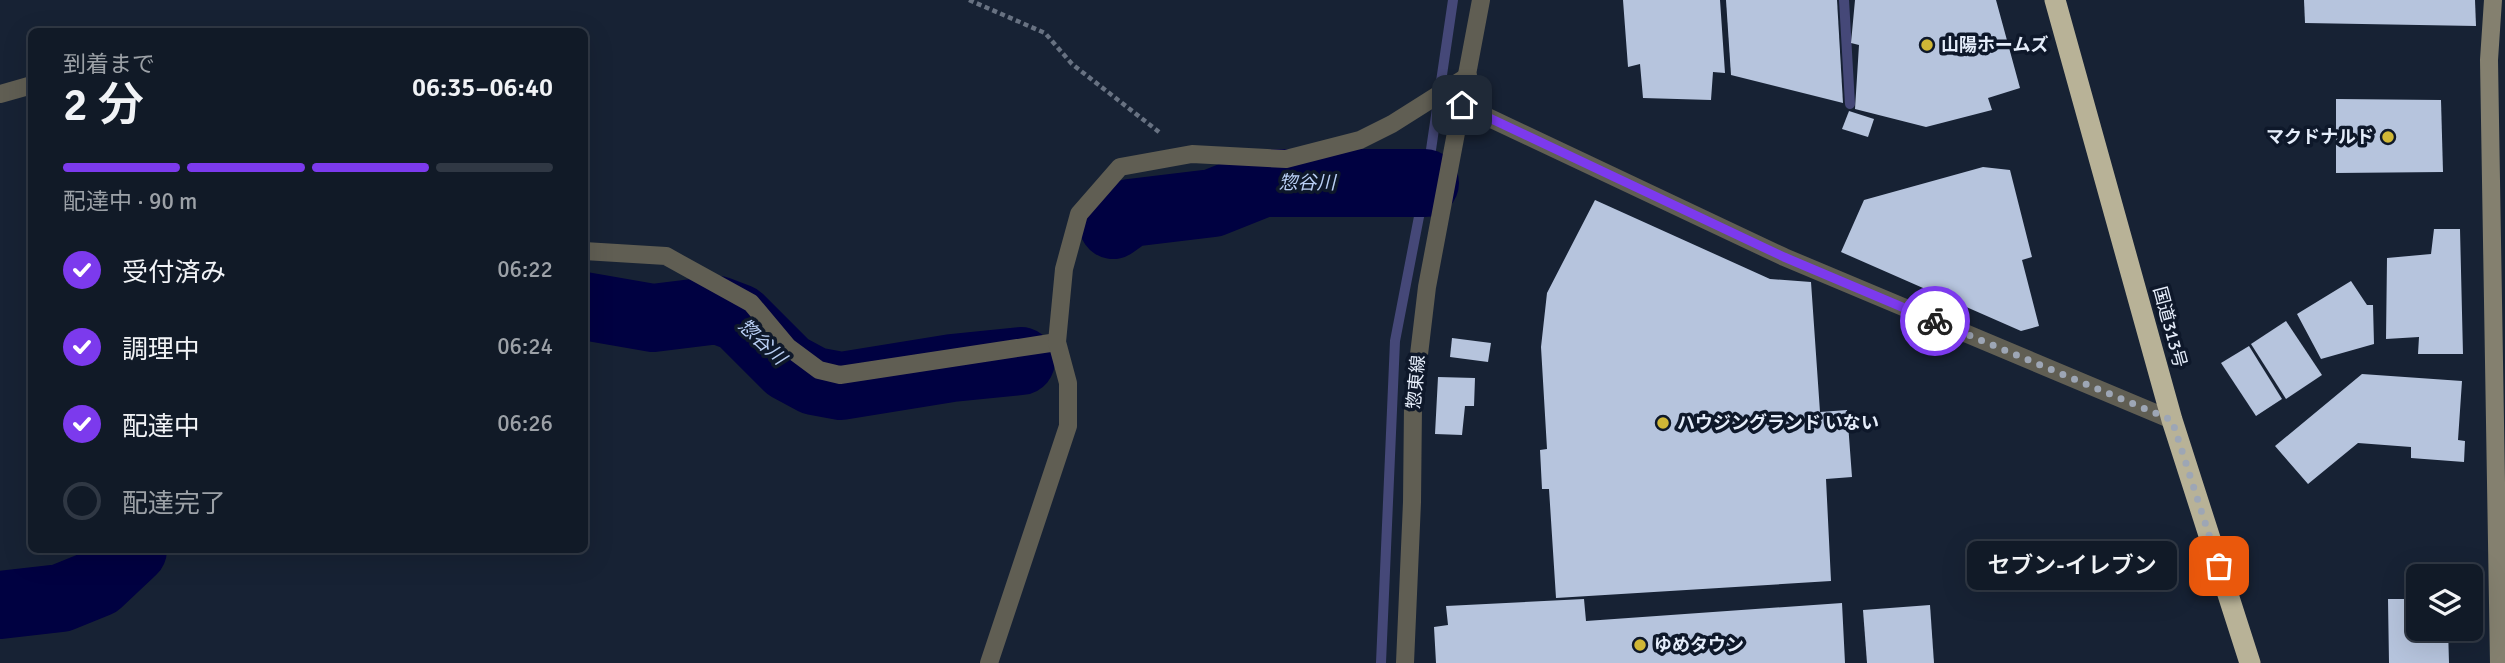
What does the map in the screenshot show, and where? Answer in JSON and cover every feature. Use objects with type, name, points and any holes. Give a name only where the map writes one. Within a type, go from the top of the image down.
[{"type":"highway","name":"国道313号","points":[[2056,0],[2172,420],[2250,663]]},
{"type":"street","name":"惣東線","points":[[1405,663],[1413,405],[1427,287],[1481,0]]},
{"type":"street","points":[[2493,0],[2489,60],[2500,527],[2498,663]]},
{"type":"street","points":[[989,663],[1068,426],[1068,383],[1057,342],[1064,269],[1079,214],[1120,167],[1192,154],[1286,159],[1360,140],[1392,124],[1468,76]]},
{"type":"street","points":[[0,94],[28,86]]},
{"type":"street","points":[[1462,105],[1784,257],[2172,420]]},
{"type":"street","points":[[588,251],[666,256],[751,303],[788,347],[819,370],[840,375],[1057,342]]},
{"type":"path","points":[[969,0],[1045,33],[1072,64],[1143,121],[1192,154]]},
{"type":"building","points":[[1623,0],[1720,0],[1725,73],[1713,72],[1711,100],[1643,98],[1640,64],[1628,67]]},
{"type":"building","points":[[1726,0],[1837,0],[1843,103],[1731,75]]},
{"type":"building","points":[[1855,0],[1996,0],[2020,88],[1988,98],[1992,110],[1926,127],[1855,109],[1859,45],[1851,43]]},
{"type":"building","points":[[2304,0],[2475,0],[2476,26],[2305,23]]},
{"type":"building","points":[[2336,99],[2441,100],[2443,172],[2336,173]]},
{"type":"building","points":[[1849,111],[1874,119],[1868,137],[1842,129]]},
{"type":"building","points":[[1983,167],[2010,170],[2032,257],[2022,260],[2039,326],[2021,331],[1841,252],[1864,200]]},
{"type":"building","points":[[1595,200],[1770,279],[1811,282],[1820,412],[1847,410],[1852,477],[1826,479],[1831,581],[1556,598],[1549,489],[1542,489],[1540,450],[1547,449],[1541,347],[1547,293]]},
{"type":"building","points":[[2434,229],[2460,229],[2463,354],[2418,354],[2419,337],[2386,339],[2387,258],[2431,254]]},
{"type":"building","points":[[2351,281],[2367,305],[2373,305],[2374,344],[2321,359],[2297,314]]},
{"type":"building","points":[[2286,321],[2322,375],[2286,399],[2251,344]]},
{"type":"building","points":[[1452,338],[1491,343],[1488,362],[1450,357]]},
{"type":"building","points":[[2249,346],[2282,399],[2256,416],[2221,363]]},
{"type":"building","points":[[2362,374],[2462,381],[2458,440],[2465,441],[2464,462],[2411,458],[2411,447],[2358,443],[2308,484],[2275,446]]},
{"type":"building","points":[[1438,377],[1475,378],[1474,406],[1465,406],[1462,435],[1435,434]]},
{"type":"building","name":"ゆめタウン","points":[[1584,599],[1586,621],[1842,603],[1845,663],[1436,663],[1434,627],[1448,625],[1446,606]]},
{"type":"building","points":[[2388,599],[2406,599],[2406,641],[2448,641],[2449,663],[2389,663]]},
{"type":"building","points":[[1930,605],[1934,663],[1867,663],[1863,610]]},
{"type":"waterway","points":[[1381,663],[1395,341],[1428,170],[1453,0]]},
{"type":"waterway","points":[[1844,0],[1850,104]]},
{"type":"waterway","name":"惣谷川","points":[[1113,225],[1130,213],[1213,203],[1263,183],[1425,183]]},
{"type":"waterway","name":"惣谷川","points":[[588,307],[653,318],[718,310],[739,318],[788,367],[814,381],[841,386],[952,368],[1021,361]]},
{"type":"waterway","name":"惣谷川","points":[[0,605],[61,598],[98,583],[130,553]]},
{"type":"way so far","points":[[1935,321],[2172,420],[2219,566]]},
{"type":"place","name":"山陽ホームズ","points":[[1927,45]]},
{"type":"place","name":"マクドナルド","points":[[2388,137]]},
{"type":"place","name":"ハウジングランド いない","points":[[1663,423]]},
{"type":"place","name":"セブン-イレブン","points":[[2219,566]]},
{"type":"place","name":"ゆめタウン","points":[[1640,645]]},
{"type":"route","points":[[1462,105],[1784,257],[1935,321]]}]
